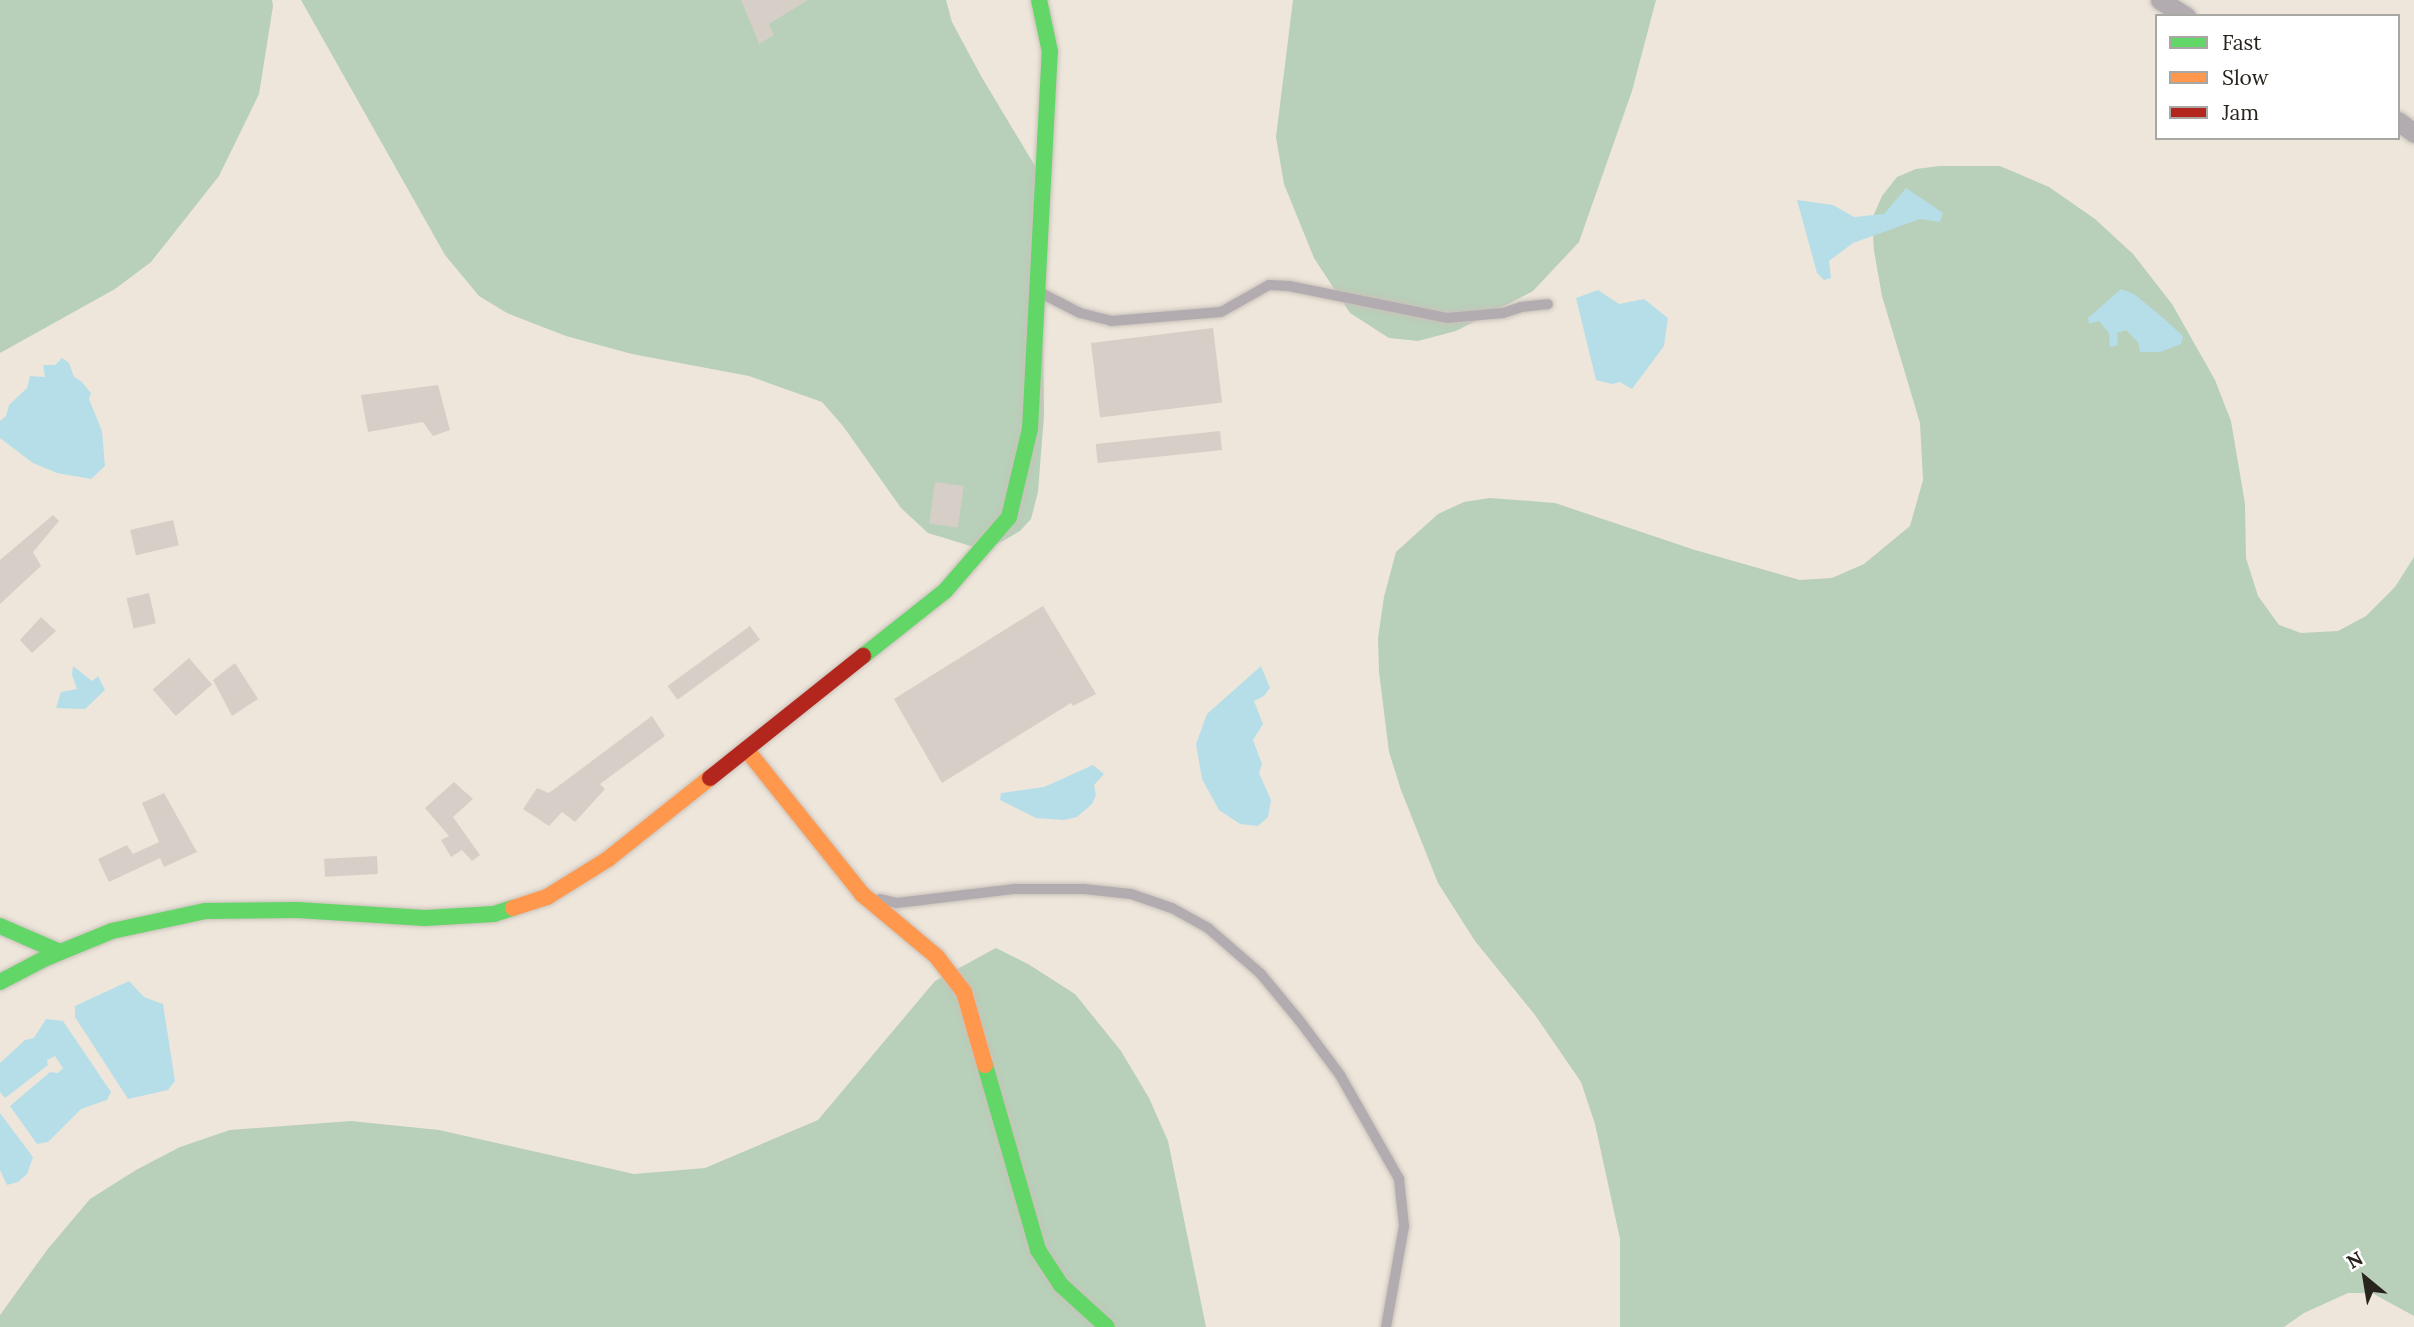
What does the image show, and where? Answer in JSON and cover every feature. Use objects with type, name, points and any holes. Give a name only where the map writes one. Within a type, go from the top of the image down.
[{"type":"street","points":[[0,982],[60,952],[112,931],[205,911],[297,910],[425,918],[494,914],[547,897],[608,859],[945,591],[1009,517],[1030,429],[1050,52],[1039,0]]},
{"type":"street","points":[[2160,0],[2183,14]]},
{"type":"street","points":[[746,749],[862,894],[936,957],[964,992],[1038,1250],[1061,1285],[1107,1327]]},
{"type":"street","points":[[0,926],[60,952]]},
{"type":"lane","points":[[1038,292],[1060,305],[1111,321],[1221,312],[1269,285],[1289,286],[1447,318],[1503,313],[1521,307],[1548,304]]},
{"type":"lane","points":[[862,894],[897,903],[1015,889],[1084,889],[1131,894],[1172,908],[1208,928],[1260,973],[1299,1020],[1340,1076],[1399,1179],[1404,1226],[1386,1327]]},
{"type":"green space","points":[[0,0],[272,0],[273,6],[259,94],[219,176],[151,262],[115,289],[0,353]]},
{"type":"green space","points":[[301,0],[946,0],[952,22],[981,76],[1041,176],[1044,415],[1038,492],[1031,519],[1020,531],[999,543],[977,548],[928,533],[901,508],[843,426],[822,402],[749,376],[632,354],[566,336],[507,313],[479,296],[445,255]]},
{"type":"green space","points":[[1293,0],[1656,0],[1632,91],[1579,242],[1533,291],[1456,331],[1418,341],[1389,338],[1350,313],[1314,258],[1284,184],[1276,137]]},
{"type":"green space","points":[[1940,166],[2000,166],[2049,187],[2095,219],[2133,254],[2172,304],[2215,380],[2231,421],[2245,504],[2246,558],[2258,596],[2279,625],[2301,633],[2338,631],[2366,616],[2395,587],[2414,557],[2414,1316],[2372,1293],[2348,1293],[2304,1313],[2284,1327],[1620,1327],[1620,1239],[1595,1124],[1581,1082],[1535,1015],[1475,941],[1438,883],[1389,752],[1379,672],[1378,638],[1384,597],[1396,552],[1438,514],[1464,502],[1490,498],[1555,503],[1695,550],[1800,580],[1832,578],[1864,564],[1910,526],[1923,480],[1920,423],[1882,296],[1874,251],[1872,219],[1882,196],[1897,177],[1916,169]]},
{"type":"green space","points":[[996,948],[1028,964],[1075,994],[1121,1051],[1149,1098],[1168,1141],[1206,1327],[0,1327],[0,1315],[47,1250],[90,1199],[180,1147],[230,1130],[351,1121],[439,1130],[634,1174],[705,1168],[818,1120],[935,981]]},
{"type":"water","points":[[1906,188],[1943,213],[1940,222],[1920,219],[1853,243],[1829,261],[1831,278],[1824,280],[1817,273],[1797,200],[1833,205],[1854,217],[1884,214]]},
{"type":"water","points":[[2121,289],[2134,294],[2183,336],[2181,344],[2160,352],[2140,352],[2138,342],[2126,330],[2117,333],[2118,345],[2110,347],[2109,333],[2099,321],[2089,324],[2088,318]]},
{"type":"water","points":[[1598,290],[1619,304],[1644,299],[1668,318],[1664,346],[1632,389],[1620,382],[1612,384],[1596,380],[1576,298]]},
{"type":"water","points":[[62,358],[69,363],[74,377],[91,393],[89,399],[102,431],[105,466],[91,479],[57,473],[33,463],[0,438],[0,421],[6,416],[9,405],[27,388],[30,376],[45,377],[43,365],[55,365]]},
{"type":"water","points":[[73,666],[92,681],[98,676],[105,690],[85,709],[56,708],[61,692],[77,689],[72,675]]},
{"type":"water","points":[[1261,666],[1270,688],[1264,696],[1254,701],[1263,724],[1253,740],[1262,764],[1259,773],[1271,800],[1268,817],[1258,826],[1240,824],[1219,810],[1202,779],[1196,744],[1207,714]]},
{"type":"water","points":[[1093,765],[1104,774],[1094,785],[1096,795],[1092,804],[1077,817],[1064,820],[1036,818],[1000,800],[1001,793],[1044,787]]},
{"type":"water","points":[[129,981],[144,997],[163,1004],[175,1081],[168,1090],[128,1099],[75,1017],[75,1006]]},
{"type":"water","points":[[46,1019],[63,1021],[111,1092],[107,1100],[81,1109],[48,1142],[37,1144],[10,1106],[50,1072],[58,1073],[63,1068],[55,1056],[47,1060],[48,1065],[5,1098],[0,1092],[0,1063],[25,1040],[34,1038]]},
{"type":"water","points":[[0,1113],[33,1157],[27,1174],[18,1182],[7,1185],[0,1170]]},
{"type":"building","points":[[741,0],[808,0],[769,24],[774,35],[759,44]]},
{"type":"building","points":[[1213,328],[1222,402],[1100,417],[1091,343]]},
{"type":"building","points":[[438,385],[450,430],[433,436],[423,422],[368,432],[361,395]]},
{"type":"building","points":[[1220,431],[1222,450],[1098,463],[1096,444]]},
{"type":"building","points":[[935,482],[964,486],[958,528],[929,524]]},
{"type":"building","points":[[53,515],[59,521],[33,552],[41,566],[0,604],[0,560]]},
{"type":"building","points":[[173,520],[179,545],[136,555],[130,530]]},
{"type":"building","points":[[149,593],[156,623],[134,628],[127,598]]},
{"type":"building","points":[[1043,606],[1096,694],[1073,706],[1071,703],[942,783],[894,699]]},
{"type":"building","points":[[41,617],[56,631],[32,653],[20,640]]},
{"type":"building","points":[[750,626],[760,640],[677,700],[667,686]]},
{"type":"building","points":[[189,658],[212,684],[176,716],[153,689]]},
{"type":"building","points":[[235,663],[258,699],[232,716],[213,680]]},
{"type":"building","points":[[652,716],[665,736],[600,784],[605,789],[575,822],[562,812],[549,826],[523,809],[537,788],[549,793]]},
{"type":"building","points":[[454,782],[473,799],[453,817],[480,855],[472,861],[462,850],[451,857],[441,840],[449,836],[425,808]]},
{"type":"building","points":[[164,793],[197,852],[164,867],[160,858],[109,882],[98,859],[127,845],[133,854],[159,842],[142,803]]},
{"type":"building","points":[[377,856],[378,874],[325,877],[324,859]]},
{"type":"traffic: fast","points":[[863,656],[945,591],[1009,517],[1030,429],[1050,52],[1039,0]]},
{"type":"traffic: fast","points":[[0,982],[46,958],[112,931],[205,911],[297,910],[425,918],[494,914],[513,908]]},
{"type":"traffic: fast","points":[[0,926],[60,952]]},
{"type":"traffic: fast","points":[[985,1065],[1038,1250],[1061,1285],[1107,1327]]},
{"type":"traffic: slow","points":[[746,749],[862,894],[937,957],[964,992],[985,1065]]},
{"type":"traffic: slow","points":[[513,908],[547,897],[608,859],[710,778]]},
{"type":"traffic: jam","points":[[710,778],[863,656]]}]
